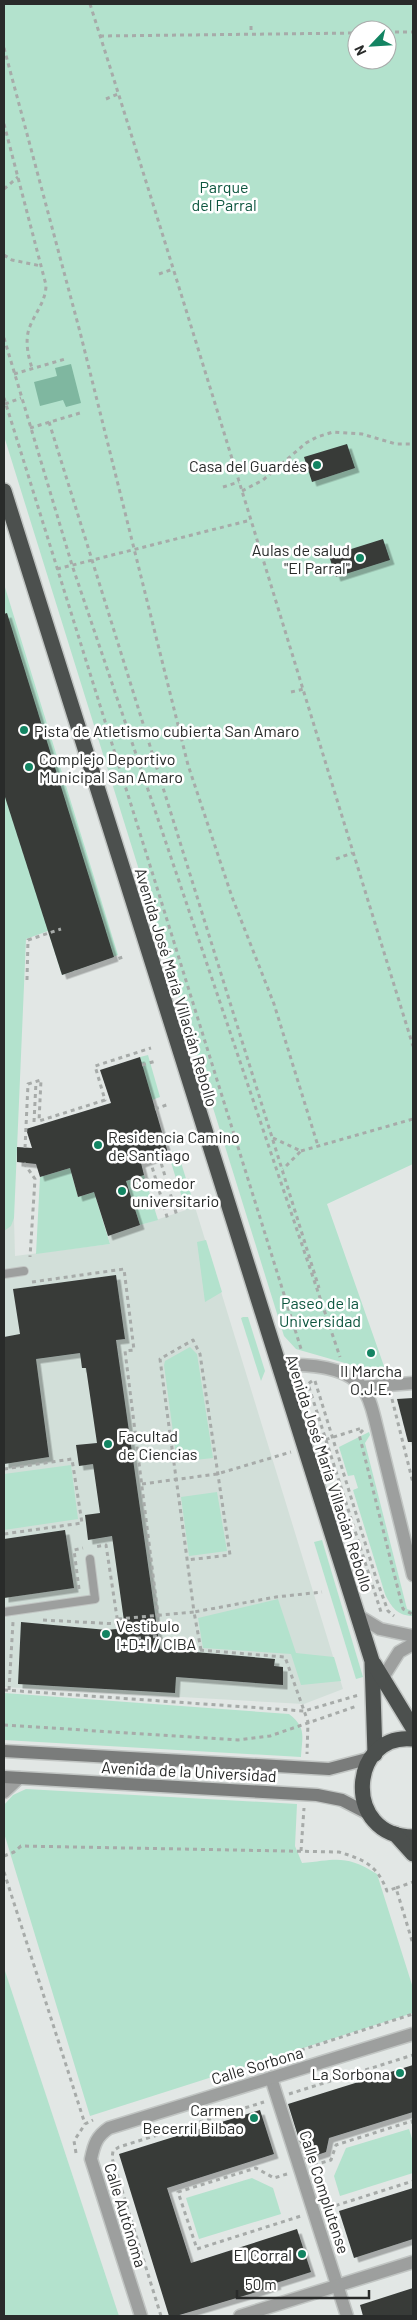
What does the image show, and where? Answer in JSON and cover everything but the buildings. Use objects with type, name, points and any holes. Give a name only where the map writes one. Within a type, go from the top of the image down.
[{"type":"highway","name":"Avenida José María Villacián Rebollo","points":[[4,491],[372,1660],[374,1701],[373,1756]]},
{"type":"highway","points":[[372,1660],[413,1728]]},
{"type":"highway","points":[[413,1739],[396,1740],[373,1756],[364,1771],[361,1786],[362,1798],[369,1814],[382,1828],[395,1834],[413,1837]]},
{"type":"highway","points":[[395,1834],[413,1854]]},
{"type":"main road","name":"Avenida de la Universidad","points":[[4,1751],[329,1769],[373,1756]]},
{"type":"main road","name":"Avenida de la Universidad","points":[[4,1777],[317,1795],[342,1800],[369,1814]]},
{"type":"street","points":[[278,1365],[306,1363],[323,1367],[350,1378],[362,1386],[371,1405],[413,1575]]},
{"type":"street","points":[[362,1386],[413,1383]]},
{"type":"street","points":[[357,1615],[380,1629],[413,1636]]},
{"type":"street","points":[[382,1679],[399,1652],[413,1644]]},
{"type":"street","points":[[4,1792],[19,1778]]},
{"type":"street","name":"Calle Sorbona","points":[[110,2128],[413,2034]]},
{"type":"street","name":"Calle Complutense","points":[[271,2078],[347,2316]]},
{"type":"street","name":"Calle Autónoma","points":[[110,2128],[101,2134],[94,2143],[91,2159],[141,2316]]},
{"type":"street","points":[[240,2316],[413,2262]]},
{"type":"lane","points":[[4,1274],[24,1271]]},
{"type":"lane","points":[[4,1612],[95,1599],[90,1559]]},
{"type":"path","points":[[90,4],[240,482],[352,853],[413,1046]]},
{"type":"path","points":[[251,26],[251,34]]},
{"type":"path","points":[[397,32],[413,32]]},
{"type":"path","points":[[100,36],[347,33]]},
{"type":"path","points":[[4,48],[80,332],[188,765],[232,898],[274,1004],[318,1146]]},
{"type":"path","points":[[106,100],[118,94]]},
{"type":"path","points":[[4,124],[46,292],[29,329],[27,342],[32,368]]},
{"type":"path","points":[[4,190],[18,177]]},
{"type":"path","points":[[4,255],[25,263],[41,266]]},
{"type":"path","points":[[159,274],[173,269]]},
{"type":"path","points":[[4,338],[72,565],[342,1360],[48,422]]},
{"type":"path","points":[[14,374],[65,359]]},
{"type":"path","points":[[4,398],[306,1363]]},
{"type":"path","points":[[5,404],[21,398]]},
{"type":"path","points":[[30,428],[80,413]]},
{"type":"path","points":[[242,491],[263,480],[306,443],[333,432],[362,434],[396,444],[413,444]]},
{"type":"path","points":[[223,487],[240,482]]},
{"type":"path","points":[[57,569],[251,520]]},
{"type":"path","points":[[291,692],[304,689]]},
{"type":"path","points":[[336,859],[352,853]]},
{"type":"path","points":[[27,980],[28,940],[61,929]]},
{"type":"path","points":[[74,970],[76,973],[123,957]]},
{"type":"path","points":[[25,1148],[28,1084],[41,1080],[39,1121],[105,1100],[95,1066],[151,1048]]},
{"type":"path","points":[[142,1065],[156,1061]]},
{"type":"path","points":[[34,1122],[36,1082]]},
{"type":"path","points":[[155,1109],[169,1104]]},
{"type":"path","points":[[283,1169],[303,1150],[413,1119]]},
{"type":"path","points":[[273,1137],[303,1150]]},
{"type":"path","points":[[165,1142],[180,1138]]},
{"type":"path","points":[[159,1156],[177,1216]]},
{"type":"path","points":[[150,1160],[168,1220]]},
{"type":"path","points":[[24,1163],[35,1179],[30,1257]]},
{"type":"path","points":[[22,1283],[124,1269],[134,1350],[125,1351],[162,1647],[285,1657],[304,1711]]},
{"type":"path","points":[[187,1560],[230,1555],[200,1354],[194,1340],[160,1359],[176,1479],[194,1612],[201,1650]]},
{"type":"path","points":[[323,1367],[326,1376],[314,1379],[308,1384],[380,1609],[385,1617]]},
{"type":"path","points":[[314,1379],[385,1604],[388,1611],[399,1618]]},
{"type":"path","points":[[388,1385],[413,1483]]},
{"type":"path","points":[[364,1420],[366,1427]]},
{"type":"path","points":[[326,1440],[366,1427]]},
{"type":"path","points":[[366,1427],[359,1434],[403,1609],[412,1614],[413,1619],[405,1620]]},
{"type":"path","points":[[142,1484],[217,1474],[280,1455]]},
{"type":"path","points":[[4,1469],[72,1459],[82,1523],[4,1534]]},
{"type":"path","points":[[74,1550],[80,1593]]},
{"type":"path","points":[[118,1619],[194,1612],[276,1597],[322,1592]]},
{"type":"path","points":[[9,1690],[13,1618]]},
{"type":"path","points":[[129,1639],[161,1636]]},
{"type":"path","points":[[4,1690],[304,1711],[355,1696]]},
{"type":"path","points":[[4,1726],[238,1740],[255,1739],[270,1736],[374,1701]]},
{"type":"path","points":[[4,1856],[14,1852],[21,1846],[339,1852],[372,1866],[380,1874],[387,1891],[413,1882]]},
{"type":"path","points":[[4,1872],[85,2124]]},
{"type":"path","points":[[396,1888],[413,1944]]},
{"type":"path","points":[[210,2079],[413,2014]]},
{"type":"path","points":[[161,2316],[112,2158],[113,2151],[118,2147],[413,2055]]},
{"type":"path","points":[[77,2159],[74,2141],[85,2124],[101,2117]]},
{"type":"path","points":[[413,2124],[412,2122],[336,2145],[331,2160],[274,2178],[256,2168],[178,2192],[197,2249],[413,2180]]},
{"type":"shaded area","points":[[71,364],[81,403],[66,407],[63,400],[40,406],[34,382],[57,376],[55,368]]},
{"type":"shaded area","points":[[195,1207],[343,1689],[304,1704],[4,1687],[4,1218],[14,1218],[15,1256],[110,1244],[108,1236]]},
{"type":"green space","name":"Parque del Parral","points":[[4,4],[413,4],[413,1164],[327,1204],[385,1369],[383,1374],[296,1349],[284,1336],[4,436]]},
{"type":"green space","name":"Complejo Deportivo Municipal San Amaro","points":[[4,584],[118,955],[62,975],[48,931],[26,939],[14,1218],[11,1226],[4,1231]]},
{"type":"green space","points":[[148,1055],[160,1097],[152,1100],[140,1057]]},
{"type":"green space","points":[[177,1150],[195,1207],[186,1210],[168,1153]]},
{"type":"green space","points":[[70,1168],[78,1197],[94,1192],[110,1244],[36,1254],[40,1177]]},
{"type":"green space","points":[[144,1175],[158,1220],[140,1225],[126,1181]]},
{"type":"green space","points":[[206,1240],[222,1292],[205,1302],[197,1242]]},
{"type":"green space","points":[[248,1317],[265,1371],[261,1381],[241,1318]]},
{"type":"green space","points":[[190,1347],[197,1354],[213,1458],[177,1462],[164,1365],[165,1361]]},
{"type":"green space","points":[[369,1432],[370,1435],[365,1443],[407,1609],[413,1611],[413,1616],[408,1616],[396,1610],[385,1594],[353,1490],[358,1488],[354,1475],[348,1476],[339,1447]]},
{"type":"green space","points":[[71,1465],[78,1519],[4,1530],[4,1474]]},
{"type":"green space","points":[[217,1492],[227,1551],[189,1556],[181,1497]]},
{"type":"green space","points":[[322,1540],[363,1677],[356,1679],[314,1542]]},
{"type":"green space","points":[[278,1599],[296,1653],[334,1657],[341,1681],[301,1685],[291,1654],[203,1648],[198,1618]]},
{"type":"green space","points":[[4,1693],[289,1714],[301,1728],[301,1757],[4,1740]]},
{"type":"green space","points":[[26,1789],[297,1804],[295,1846],[302,1863],[332,1860],[348,1861],[357,1863],[377,1874],[413,1988],[413,2013],[90,2116],[4,1833],[4,1805],[13,1795]]},
{"type":"green space","points":[[4,1968],[119,2316],[4,2316]]},
{"type":"green space","points":[[409,2129],[413,2142],[413,2173],[340,2196],[334,2176],[346,2148]]},
{"type":"green space","points":[[252,2178],[273,2188],[281,2214],[199,2239],[186,2198]]},
{"type":"place","name":"Casa del Guardés","points":[[317,465]]},
{"type":"place","name":"Aulas de salud \"El Parral\"","points":[[360,558]]},
{"type":"place","name":"Pista de Atletismo cubierta San Amaro","points":[[24,730]]},
{"type":"place","name":"Complejo Deportivo Municipal San Amaro","points":[[29,767]]},
{"type":"place","name":"Residencia Camino de Santiago","points":[[98,1145]]},
{"type":"place","name":"Comedor universitario","points":[[122,1191]]},
{"type":"place","name":"II Marcha O.J.E.","points":[[371,1353]]},
{"type":"place","name":"Facultad de Ciencias","points":[[108,1444]]},
{"type":"place","name":"Vestíbulo I+D+I / CIBA","points":[[106,1634]]},
{"type":"place","name":"La Sorbona","points":[[400,2073]]},
{"type":"place","name":"Carmen Becerril Bilbao","points":[[254,2118]]},
{"type":"place","name":"El Corral","points":[[302,2254]]},
{"type":"park label","name":"Paseo de la Universidad","points":[[320,1311]]}]
